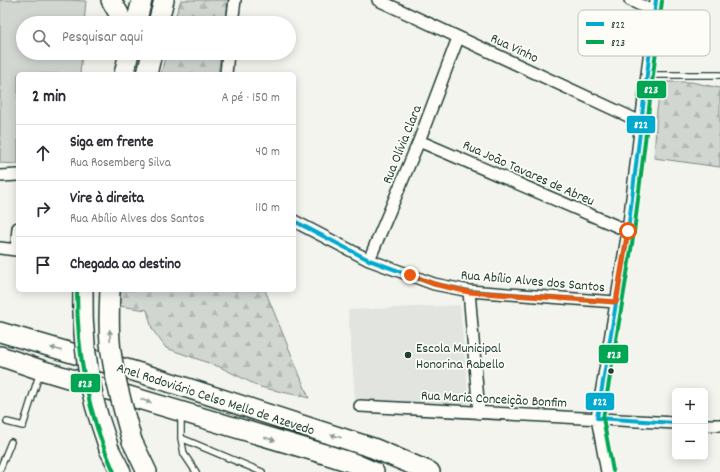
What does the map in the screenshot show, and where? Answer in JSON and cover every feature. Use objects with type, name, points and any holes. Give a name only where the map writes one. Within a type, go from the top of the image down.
[{"type":"highway","points":[[111,0],[119,16]]},
{"type":"highway","points":[[138,16],[142,0]]},
{"type":"highway","points":[[124,72],[127,60]]},
{"type":"highway","points":[[147,72],[150,60]]},
{"type":"highway","points":[[83,292],[82,308],[85,354],[96,407],[109,449],[121,472]]},
{"type":"highway","points":[[110,292],[109,311],[112,357],[121,401],[132,441],[147,472]]},
{"type":"highway","name":"Anel Rodoviário Celso Mello de Azevedo","points":[[0,332],[147,375],[373,448],[430,472]]},
{"type":"highway","points":[[0,356],[41,370],[331,456],[374,472]]},
{"type":"street","points":[[233,16],[235,0]]},
{"type":"street","name":"Rua Vinho","points":[[378,0],[641,122]]},
{"type":"street","points":[[630,0],[651,10]]},
{"type":"street","points":[[655,10],[656,0]]},
{"type":"street","name":"Rua Olívia Clara","points":[[369,260],[419,140],[458,38]]},
{"type":"street","points":[[607,472],[597,418],[628,231],[649,56]]},
{"type":"street","points":[[226,72],[227,60]]},
{"type":"street","name":"Rua João Tavares de Abreu","points":[[419,140],[628,231]]},
{"type":"street","points":[[0,176],[16,175]]},
{"type":"street","name":"Rua Abílio Alves dos Santos","points":[[296,222],[369,260],[434,284],[469,292],[616,302]]},
{"type":"street","points":[[0,248],[16,250]]},
{"type":"street","points":[[469,292],[478,413]]},
{"type":"street","name":"Rua Maria Conceição Bonfim","points":[[360,406],[672,423]]},
{"type":"street","points":[[708,425],[720,426]]},
{"type":"lane","points":[[647,75],[720,75]]},
{"type":"lane","points":[[7,422],[23,426],[41,370]]},
{"type":"lane","points":[[181,412],[181,438],[184,454],[196,472]]},
{"type":"lane","points":[[181,438],[262,472]]},
{"type":"lane","points":[[0,469],[11,442]]},
{"type":"shaded area","name":"Escola Municipal Honorina Rabello","points":[[460,305],[469,405],[355,400],[348,310]]},
{"type":"green space","points":[[0,0],[86,1],[85,16],[16,16],[16,60],[81,60],[80,72],[16,72],[16,164],[0,163]]},
{"type":"green space","points":[[181,0],[228,0],[227,16],[175,16]]},
{"type":"green space","points":[[164,60],[220,60],[218,72],[161,72]]},
{"type":"green space","points":[[661,82],[691,82],[720,88],[720,167],[654,158],[657,110]]},
{"type":"green space","points":[[121,292],[266,292],[309,398],[260,387],[220,367],[166,348],[152,329],[147,310],[119,306]]},
{"type":"transit line","name":"822","points":[[655,10],[656,0]]},
{"type":"transit line","name":"823","points":[[661,10],[662,1]]},
{"type":"transit line","name":"822","points":[[649,56],[628,231],[597,418],[672,423]]},
{"type":"transit line","name":"823","points":[[613,471],[603,418],[634,232],[655,56]]},
{"type":"transit line","name":"822","points":[[296,222],[369,260],[434,284],[469,291],[615,302]]},
{"type":"transit line","name":"823","points":[[77,292],[79,337],[85,383],[97,427],[114,472]]},
{"type":"place","name":"Escola Municipal Honorina Rabello","points":[[408,355]]},
{"type":"route","points":[[410,275],[434,284],[469,292],[616,302],[628,231]]}]
